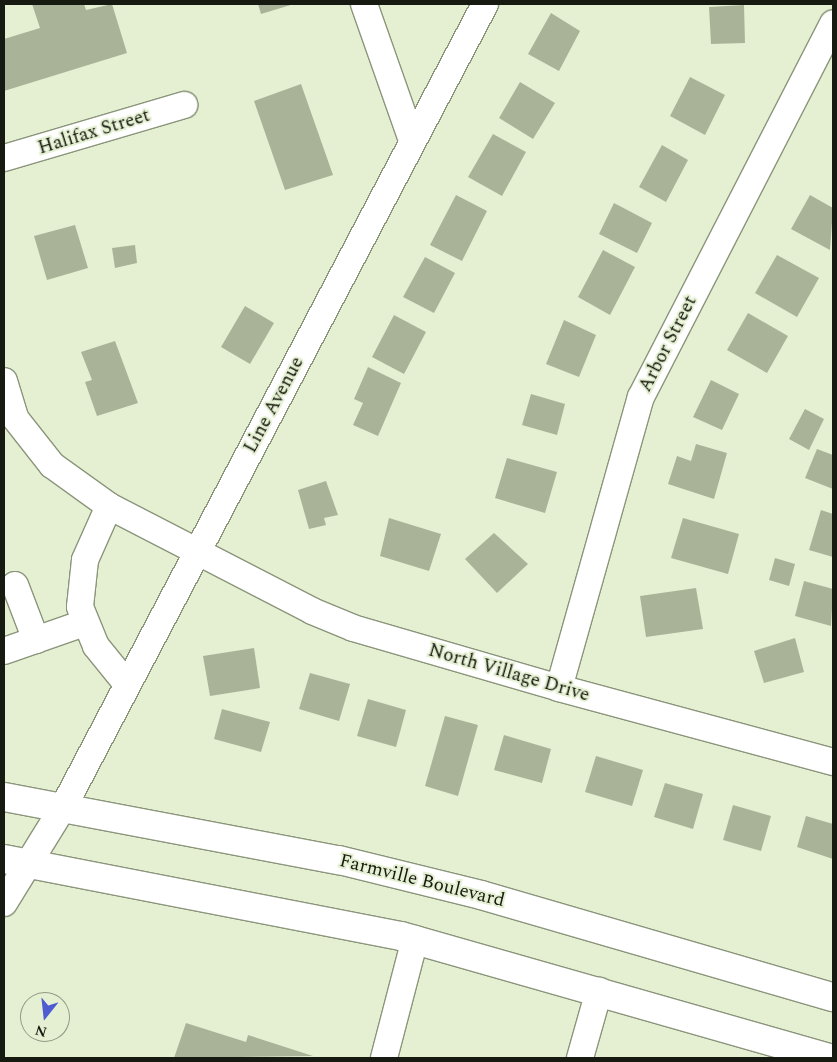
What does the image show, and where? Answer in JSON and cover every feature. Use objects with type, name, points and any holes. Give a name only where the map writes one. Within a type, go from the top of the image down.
[{"type":"main road","name":"Farmville Boulevard","points":[[4,797],[64,806],[349,862],[480,895],[833,997]]},
{"type":"main road","points":[[16,861],[415,939],[830,1058]]},
{"type":"street","points":[[364,4],[412,140]]},
{"type":"street","name":"Line Avenue","points":[[4,903],[16,861],[64,806],[126,683],[197,553],[485,4]]},
{"type":"street","name":"Arbor Street","points":[[559,688],[641,397],[833,23]]},
{"type":"street","name":"Halifax Street","points":[[4,158],[184,105]]},
{"type":"street","name":"North Village Drive","points":[[4,381],[15,418],[52,465],[109,506],[197,553],[353,628],[559,688],[833,762]]},
{"type":"street","points":[[109,506],[85,560],[80,607],[84,623],[96,646],[126,683]]},
{"type":"street","points":[[15,585],[36,640]]},
{"type":"street","points":[[4,651],[84,623]]},
{"type":"street","points":[[384,1058],[415,939]]},
{"type":"street","points":[[580,1058],[599,991]]},
{"type":"building","points":[[32,4],[84,4],[86,10],[112,4],[127,53],[4,91],[4,39],[40,28]]},
{"type":"building","points":[[258,4],[294,4],[261,14]]},
{"type":"building","points":[[744,5],[745,43],[711,44],[709,7]]},
{"type":"building","points":[[551,13],[580,31],[559,71],[528,54]]},
{"type":"building","points":[[690,77],[725,95],[705,135],[670,116]]},
{"type":"building","points":[[520,82],[555,103],[533,139],[499,118]]},
{"type":"building","points":[[301,84],[333,175],[285,190],[254,101]]},
{"type":"building","points":[[493,134],[526,152],[502,196],[468,177]]},
{"type":"building","points":[[662,145],[688,160],[666,202],[639,187]]},
{"type":"building","points":[[456,195],[487,211],[462,261],[430,245]]},
{"type":"building","points":[[810,195],[833,208],[830,250],[791,229]]},
{"type":"building","points":[[614,203],[652,223],[637,253],[599,234]]},
{"type":"building","points":[[75,225],[88,268],[47,280],[34,236]]},
{"type":"building","points":[[135,245],[137,263],[115,268],[112,248]]},
{"type":"building","points":[[603,250],[635,267],[610,315],[578,297]]},
{"type":"building","points":[[777,255],[819,278],[797,317],[755,293]]},
{"type":"building","points":[[425,257],[455,273],[434,313],[403,297]]},
{"type":"building","points":[[245,306],[274,323],[250,364],[221,347]]},
{"type":"building","points":[[748,313],[788,336],[767,373],[727,350]]},
{"type":"building","points":[[394,315],[426,332],[404,374],[372,357]]},
{"type":"building","points":[[564,320],[596,335],[579,377],[546,364]]},
{"type":"building","points":[[115,341],[138,403],[97,416],[85,382],[92,380],[81,352]]},
{"type":"building","points":[[368,367],[401,383],[378,436],[353,425],[363,403],[354,399]]},
{"type":"building","points":[[711,380],[739,394],[722,430],[693,417]]},
{"type":"building","points":[[531,394],[565,404],[557,435],[522,425]]},
{"type":"building","points":[[805,409],[824,419],[809,450],[789,439]]},
{"type":"building","points":[[696,444],[727,453],[714,499],[668,484],[677,456],[691,461]]},
{"type":"building","points":[[817,449],[833,455],[833,489],[805,478]]},
{"type":"building","points":[[507,458],[557,472],[545,513],[495,498]]},
{"type":"building","points":[[326,481],[338,515],[324,518],[326,525],[309,529],[298,490]]},
{"type":"building","points":[[821,510],[833,514],[833,557],[809,550]]},
{"type":"building","points":[[389,518],[441,534],[429,571],[380,556]]},
{"type":"building","points":[[683,518],[739,534],[728,574],[671,558]]},
{"type":"building","points":[[494,533],[528,564],[497,593],[465,559]]},
{"type":"building","points":[[775,558],[795,564],[789,586],[769,580]]},
{"type":"building","points":[[804,581],[833,589],[831,626],[795,616]]},
{"type":"building","points":[[696,588],[703,629],[646,637],[640,596]]},
{"type":"building","points":[[795,638],[804,672],[764,683],[754,651]]},
{"type":"building","points":[[254,648],[260,688],[210,696],[203,656]]},
{"type":"building","points":[[310,673],[350,684],[339,721],[299,709]]},
{"type":"building","points":[[368,699],[406,710],[396,747],[357,736]]},
{"type":"building","points":[[222,709],[270,722],[261,752],[214,739]]},
{"type":"building","points":[[445,716],[478,725],[458,796],[425,786]]},
{"type":"building","points":[[504,735],[551,749],[542,783],[494,770]]},
{"type":"building","points":[[596,756],[643,770],[632,806],[585,792]]},
{"type":"building","points":[[665,783],[703,794],[693,829],[654,817]]},
{"type":"building","points":[[733,805],[771,816],[761,851],[723,840]]},
{"type":"building","points":[[806,816],[833,824],[833,859],[797,847]]},
{"type":"building","points":[[186,1023],[246,1042],[248,1035],[313,1056],[174,1058]]}]
